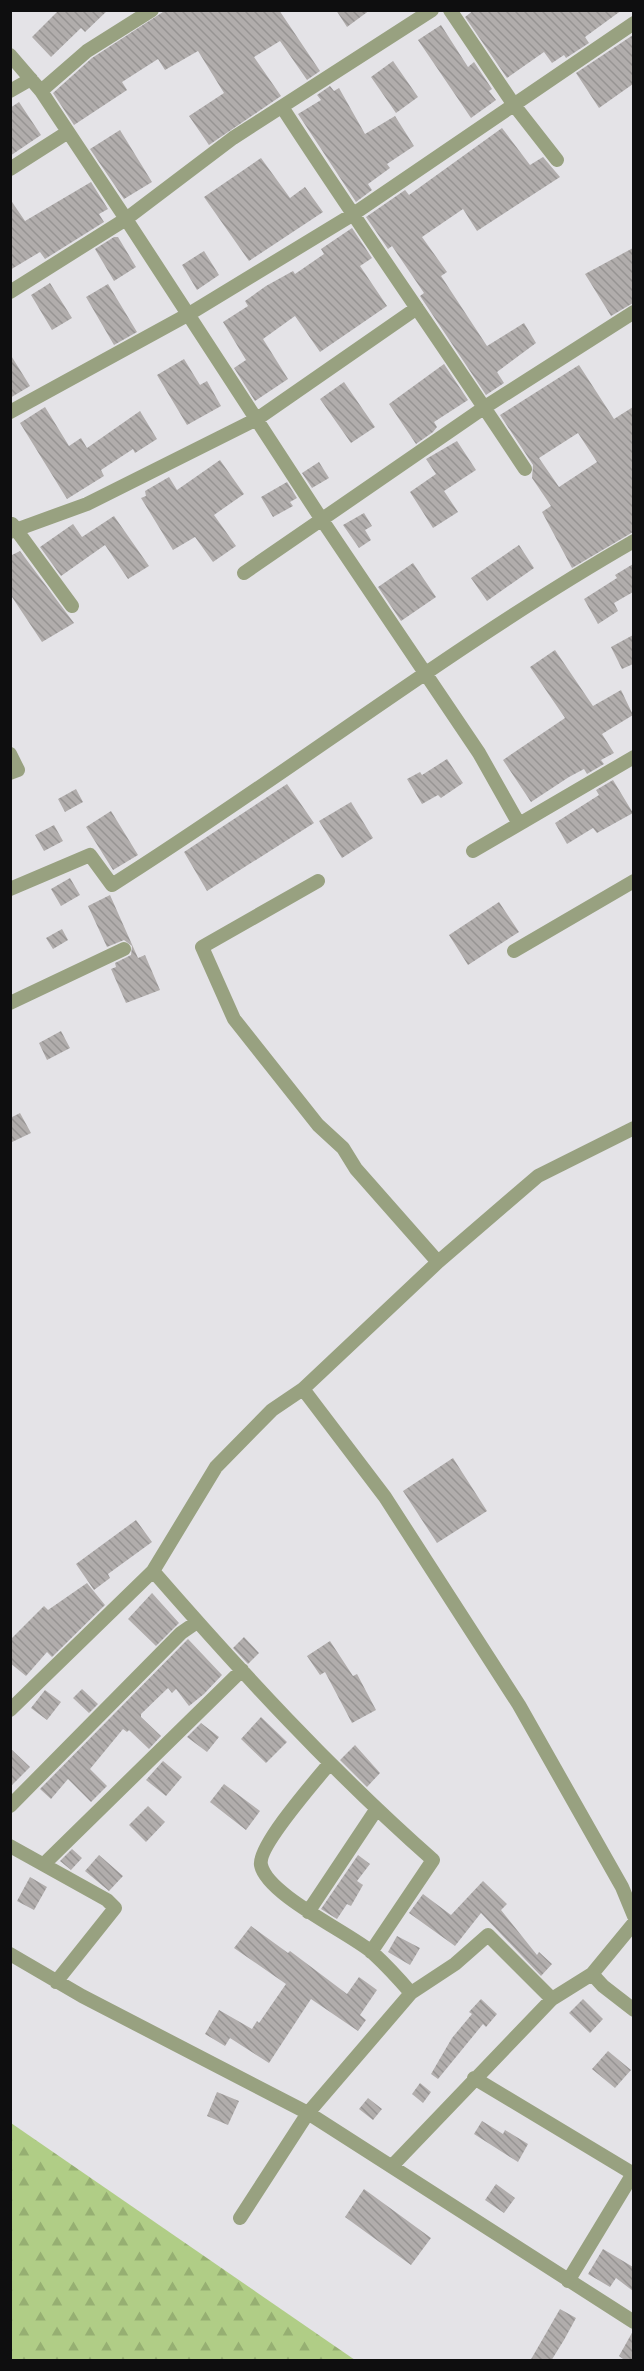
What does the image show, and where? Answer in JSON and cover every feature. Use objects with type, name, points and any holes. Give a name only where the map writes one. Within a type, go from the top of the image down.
[{"type":"street","points":[[41,91],[87,51],[152,10]]},
{"type":"street","points":[[10,292],[126,219],[233,138],[432,10]]},
{"type":"street","points":[[450,10],[514,105],[557,160]]},
{"type":"street","points":[[10,412],[189,314],[352,215],[633,22]]},
{"type":"street","points":[[10,55],[41,91],[189,314],[322,520],[479,753],[519,824]]},
{"type":"street","points":[[10,91],[31,79]]},
{"type":"street","points":[[282,107],[352,215],[525,469]]},
{"type":"street","points":[[10,170],[68,132]]},
{"type":"street","points":[[72,606],[12,528],[87,504],[257,419],[417,308]]},
{"type":"street","points":[[244,573],[485,408],[633,312]]},
{"type":"street","points":[[10,889],[90,855],[112,885],[425,673],[633,541]]},
{"type":"street","points":[[10,754],[18,770],[10,773]]},
{"type":"street","points":[[473,851],[631,763]]},
{"type":"street","points":[[318,881],[202,947],[234,1018],[318,1125],[343,1148],[356,1169],[438,1262]]},
{"type":"street","points":[[514,951],[633,881]]},
{"type":"street","points":[[10,1003],[124,949]]},
{"type":"street","points":[[12,1706],[153,1571],[216,1467],[272,1410],[303,1389],[438,1262],[538,1176],[633,1128]]},
{"type":"street","points":[[303,1389],[386,1497],[519,1706],[622,1887],[633,1916]]},
{"type":"street","points":[[153,1571],[197,1622],[330,1763],[376,1810],[433,1860],[371,1952]]},
{"type":"street","points":[[10,1806],[181,1633],[197,1622]]},
{"type":"street","points":[[44,1863],[242,1670]]},
{"type":"street","points":[[330,1763],[273,1835],[263,1854],[261,1865],[268,1878],[308,1912],[371,1952],[411,1993]]},
{"type":"street","points":[[308,1912],[376,1810]]},
{"type":"street","points":[[10,1846],[107,1900],[115,1908],[56,1982]]},
{"type":"street","points":[[392,2166],[552,1999],[592,1974],[633,1923]]},
{"type":"street","points":[[240,2218],[308,2114],[411,1993],[455,1964],[488,1935],[552,1999]]},
{"type":"street","points":[[10,1954],[56,1982],[308,2114],[633,2322]]},
{"type":"street","points":[[592,1974],[633,2010]]},
{"type":"street","points":[[474,2078],[633,2173],[568,2281]]},
{"type":"green space","points":[[11,2123],[355,2360],[11,2360]]},
{"type":"building","points":[[59,10],[108,10],[85,32],[81,28],[51,57],[32,37]]},
{"type":"building","points":[[166,10],[279,10],[320,71],[307,80],[280,41],[254,57],[281,96],[209,145],[189,116],[224,93],[198,51],[165,70],[158,59],[122,82],[127,90],[74,125],[53,93],[92,58]]},
{"type":"building","points":[[336,10],[370,10],[347,27]]},
{"type":"building","points":[[474,10],[622,10],[585,37],[589,43],[566,58],[564,55],[552,63],[544,52],[507,78],[465,17]]},
{"type":"building","points":[[441,25],[468,67],[474,62],[492,89],[489,91],[496,100],[471,118],[418,40]]},
{"type":"building","points":[[633,35],[633,84],[599,108],[576,73]]},
{"type":"building","points":[[393,61],[418,97],[396,113],[371,77]]},
{"type":"building","points":[[330,86],[334,91],[339,88],[365,134],[395,116],[414,146],[387,164],[390,168],[368,184],[372,190],[356,202],[298,114],[321,100],[317,95]]},
{"type":"building","points":[[19,102],[41,135],[10,156],[10,108]]},
{"type":"building","points":[[502,128],[530,165],[543,157],[560,177],[477,231],[463,209],[422,237],[447,272],[441,276],[487,346],[524,323],[536,343],[497,372],[504,383],[486,395],[420,296],[424,293],[392,246],[388,249],[366,217],[405,190],[409,195]]},
{"type":"building","points":[[120,130],[152,182],[124,199],[90,149]]},
{"type":"building","points":[[261,158],[290,198],[305,187],[323,212],[249,261],[204,197]]},
{"type":"building","points":[[91,182],[108,209],[99,214],[104,222],[45,259],[40,252],[10,270],[10,199],[25,221]]},
{"type":"building","points":[[352,228],[372,258],[360,266],[387,306],[320,352],[295,316],[263,339],[288,379],[255,401],[234,368],[246,360],[223,322],[248,306],[245,301],[266,286],[293,271],[295,274],[324,254],[321,249]]},
{"type":"building","points":[[114,237],[118,237],[136,267],[114,281],[95,249]]},
{"type":"building","points":[[633,248],[633,303],[611,316],[585,274]]},
{"type":"building","points":[[204,251],[219,275],[197,290],[182,265]]},
{"type":"building","points":[[50,283],[72,318],[52,330],[31,295]]},
{"type":"building","points":[[108,284],[137,332],[114,345],[86,297]]},
{"type":"building","points":[[10,354],[30,386],[10,398]]},
{"type":"building","points":[[184,359],[200,385],[207,381],[221,406],[187,425],[157,375]]},
{"type":"building","points":[[444,364],[468,400],[434,422],[437,427],[433,432],[416,444],[389,404]]},
{"type":"building","points":[[579,365],[614,419],[633,407],[633,532],[572,568],[542,512],[551,506],[532,478],[533,465],[500,415]],"holes":[[[578,433],[597,462],[559,487],[539,458]]]},
{"type":"building","points":[[344,382],[375,427],[351,443],[320,399]]},
{"type":"building","points":[[45,407],[69,446],[81,438],[87,448],[140,411],[157,439],[135,453],[133,449],[101,470],[104,476],[67,499],[20,423]]},
{"type":"building","points":[[457,441],[476,470],[444,491],[458,512],[433,528],[410,492],[436,474],[426,459]]},
{"type":"building","points":[[220,460],[244,494],[214,515],[236,546],[213,562],[195,537],[173,550],[141,498],[146,496],[145,491],[169,477],[177,490]]},
{"type":"building","points":[[319,462],[329,478],[312,488],[302,473]]},
{"type":"building","points":[[287,482],[297,498],[290,502],[293,506],[273,517],[261,497]]},
{"type":"building","points":[[364,513],[372,526],[365,530],[371,540],[359,548],[343,525]]},
{"type":"building","points":[[114,516],[149,566],[128,579],[105,545],[61,576],[40,547],[73,524],[82,537]]},
{"type":"building","points":[[519,545],[534,568],[487,601],[471,578]]},
{"type":"building","points":[[20,551],[74,623],[42,642],[10,594],[10,556]]},
{"type":"building","points":[[413,563],[436,597],[401,621],[378,587]]},
{"type":"building","points":[[633,564],[633,592],[614,603],[618,611],[598,624],[584,599],[617,578],[615,575]]},
{"type":"building","points":[[633,635],[633,664],[622,669],[611,647]]},
{"type":"building","points":[[555,650],[593,706],[621,690],[633,715],[602,734],[614,753],[601,760],[604,764],[587,774],[584,769],[531,802],[503,760],[565,718],[530,667]]},
{"type":"building","points":[[447,759],[463,783],[441,798],[438,795],[422,804],[407,779],[420,772],[422,775]]},
{"type":"building","points":[[613,780],[633,813],[597,833],[593,828],[567,844],[555,823],[599,795],[596,790]]},
{"type":"building","points":[[287,784],[314,823],[207,891],[184,852]]},
{"type":"building","points":[[76,789],[83,802],[65,812],[58,799]]},
{"type":"building","points":[[351,802],[373,838],[342,858],[319,821]]},
{"type":"building","points":[[111,811],[138,855],[113,870],[86,827]]},
{"type":"building","points":[[54,825],[63,841],[44,851],[35,835]]},
{"type":"building","points":[[70,878],[80,895],[61,906],[51,889]]},
{"type":"building","points":[[110,895],[138,958],[145,955],[160,990],[126,1003],[111,969],[116,967],[115,963],[131,955],[132,946],[124,940],[107,947],[88,906]]},
{"type":"building","points":[[499,902],[519,932],[468,965],[449,935]]},
{"type":"building","points":[[62,929],[68,940],[53,949],[46,938]]},
{"type":"building","points":[[61,1031],[70,1048],[47,1060],[39,1043]]},
{"type":"building","points":[[20,1113],[31,1133],[10,1143],[10,1118]]},
{"type":"building","points":[[453,1458],[487,1511],[437,1543],[403,1491]]},
{"type":"building","points":[[136,1520],[152,1542],[108,1574],[110,1578],[94,1590],[76,1564]]},
{"type":"building","points":[[87,1583],[105,1605],[52,1657],[47,1652],[26,1676],[10,1663],[10,1640],[44,1606],[48,1610]]},
{"type":"building","points":[[152,1593],[179,1623],[156,1646],[128,1619]]},
{"type":"building","points":[[244,1637],[259,1653],[248,1664],[233,1648]]},
{"type":"building","points":[[188,1639],[222,1675],[204,1694],[189,1706],[176,1689],[172,1693],[168,1688],[141,1714],[141,1717],[161,1736],[149,1749],[129,1730],[127,1732],[123,1729],[90,1769],[107,1786],[91,1802],[68,1779],[51,1799],[40,1789]]},
{"type":"building","points":[[330,1641],[353,1676],[357,1674],[376,1710],[352,1723],[325,1672],[320,1675],[307,1656]]},
{"type":"building","points":[[82,1689],[98,1704],[89,1713],[73,1698]]},
{"type":"building","points":[[45,1690],[61,1702],[47,1720],[31,1708]]},
{"type":"building","points":[[261,1717],[287,1742],[266,1763],[241,1739]]},
{"type":"building","points":[[201,1723],[219,1737],[207,1752],[187,1737]]},
{"type":"building","points":[[355,1745],[380,1773],[367,1787],[340,1760]]},
{"type":"building","points":[[10,1748],[30,1767],[10,1787]]},
{"type":"building","points":[[163,1761],[182,1777],[166,1796],[146,1780]]},
{"type":"building","points":[[224,1784],[260,1811],[246,1830],[210,1802]]},
{"type":"building","points":[[148,1806],[165,1822],[146,1842],[129,1825]]},
{"type":"building","points":[[72,1849],[82,1858],[71,1870],[60,1861]]},
{"type":"building","points":[[99,1855],[123,1876],[109,1891],[85,1871]]},
{"type":"building","points":[[358,1855],[370,1864],[357,1881],[363,1885],[351,1906],[347,1904],[337,1919],[321,1909]]},
{"type":"building","points":[[30,1877],[47,1887],[34,1910],[17,1901]]},
{"type":"building","points":[[483,1881],[507,1904],[501,1910],[537,1955],[539,1952],[552,1964],[541,1976],[481,1913],[455,1946],[409,1913],[423,1894],[451,1915]]},
{"type":"building","points":[[251,1926],[288,1953],[290,1951],[347,1994],[359,1977],[377,1990],[360,2015],[366,2020],[358,2031],[311,1999],[269,2063],[230,2038],[225,2046],[205,2034],[219,2010],[252,2029],[257,2021],[259,2023],[286,1984],[234,1948]]},
{"type":"building","points":[[397,1936],[420,1948],[410,1965],[388,1952]]},
{"type":"building","points":[[481,1999],[497,2014],[486,2027],[483,2024],[438,2079],[431,2074],[452,2038],[472,2014],[469,2012]]},
{"type":"building","points":[[583,1999],[603,2019],[590,2033],[569,2013]]},
{"type":"building","points":[[608,2051],[631,2070],[615,2088],[592,2069]]},
{"type":"building","points":[[420,2083],[431,2092],[423,2103],[412,2094]]},
{"type":"building","points":[[217,2092],[239,2101],[228,2125],[207,2116]]},
{"type":"building","points":[[368,2098],[382,2109],[373,2120],[359,2109]]},
{"type":"building","points":[[482,2121],[503,2134],[505,2130],[528,2144],[518,2162],[474,2134]]},
{"type":"building","points":[[496,2184],[515,2198],[504,2213],[485,2200]]},
{"type":"building","points":[[364,2189],[431,2238],[411,2265],[345,2217]]},
{"type":"building","points":[[603,2249],[633,2267],[633,2291],[616,2278],[610,2287],[588,2274]]},
{"type":"building","points":[[560,2309],[576,2318],[564,2340],[551,2361],[530,2361]]},
{"type":"building","points":[[633,2331],[633,2361],[626,2361],[619,2356]]}]
